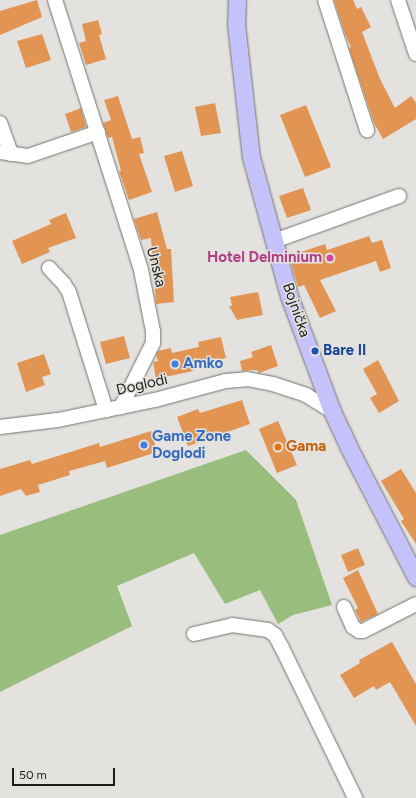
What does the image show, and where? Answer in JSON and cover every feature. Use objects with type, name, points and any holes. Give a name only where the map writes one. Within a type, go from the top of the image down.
[{"type":"main road","name":"Bojnička","points":[[237,0],[236,24],[251,157],[289,296],[332,410],[348,446],[416,577]]},
{"type":"street","name":"Unska","points":[[55,0],[141,270],[153,331],[153,344],[122,407]]},
{"type":"street","points":[[325,0],[367,130]]},
{"type":"street","points":[[398,0],[416,54]]},
{"type":"street","points":[[0,123],[5,153],[28,156],[98,132]]},
{"type":"street","points":[[274,241],[399,196]]},
{"type":"street","points":[[49,268],[64,284],[69,292],[106,410]]},
{"type":"street","name":"Doglodi","points":[[0,426],[58,420],[122,407],[226,381],[247,379],[273,384],[306,395],[332,410]]},
{"type":"street","points":[[344,607],[353,627],[359,631],[363,631],[416,604]]},
{"type":"street","points":[[194,634],[232,624],[268,630],[275,636],[355,798]]},
{"type":"green space","points":[[246,450],[296,500],[332,605],[293,615],[278,624],[260,590],[225,604],[194,553],[117,586],[132,626],[0,692],[0,535]]},
{"type":"building","points":[[37,0],[42,17],[0,35],[0,11]]},
{"type":"building","points":[[334,0],[353,0],[357,9],[361,7],[371,27],[362,32],[380,79],[395,108],[411,96],[416,103],[416,119],[383,139],[374,123],[349,48],[351,47],[345,34]]},
{"type":"building","points":[[98,20],[102,34],[99,35],[106,59],[86,65],[79,43],[86,41],[82,24]]},
{"type":"building","points":[[42,34],[51,60],[26,68],[17,41]]},
{"type":"building","points":[[118,96],[132,139],[140,137],[144,153],[139,154],[152,192],[129,200],[119,171],[121,171],[112,137],[108,138],[103,123],[111,120],[104,100]]},
{"type":"building","points":[[215,103],[221,133],[201,136],[195,107]]},
{"type":"building","points":[[306,105],[331,167],[305,177],[280,115]]},
{"type":"building","points":[[81,108],[86,127],[71,132],[65,114]]},
{"type":"building","points":[[182,151],[193,186],[175,192],[164,156]]},
{"type":"building","points":[[303,188],[311,210],[287,218],[279,196]]},
{"type":"building","points":[[157,212],[167,249],[171,249],[174,302],[156,304],[151,238],[141,240],[134,219]]},
{"type":"building","points":[[66,213],[76,238],[48,248],[50,252],[22,264],[12,241],[51,224],[49,220]]},
{"type":"building","points":[[369,236],[372,243],[382,240],[391,268],[380,272],[376,261],[320,280],[336,311],[320,318],[304,285],[298,287],[289,256],[325,244],[327,250]]},
{"type":"building","points":[[258,292],[263,315],[237,320],[229,306],[232,306],[230,297]]},
{"type":"building","points":[[124,336],[130,358],[106,364],[100,342]]},
{"type":"building","points":[[221,337],[226,358],[191,366],[193,371],[156,379],[153,362],[158,361],[156,355],[158,351],[171,348],[172,353],[199,347],[198,342]]},
{"type":"building","points":[[271,345],[278,366],[259,373],[257,370],[242,371],[240,361],[253,357],[251,352]]},
{"type":"building","points":[[44,354],[51,374],[42,377],[45,385],[26,392],[17,363]]},
{"type":"building","points":[[378,360],[399,401],[379,413],[370,398],[377,394],[363,369]]},
{"type":"building","points":[[242,400],[250,424],[188,446],[177,417],[198,409],[200,413]]},
{"type":"building","name":"Gama","points":[[278,421],[297,465],[277,473],[259,429]]},
{"type":"building","points":[[151,431],[157,452],[107,468],[105,461],[69,471],[70,475],[38,485],[40,492],[26,496],[21,489],[0,496],[0,469],[30,460],[32,464],[99,443],[100,447]]},
{"type":"building","points":[[401,469],[416,493],[416,544],[401,521],[404,519],[381,481]]},
{"type":"building","points":[[358,548],[365,565],[348,572],[341,555]]},
{"type":"building","points":[[358,570],[378,614],[361,622],[355,610],[358,608],[343,578]]},
{"type":"building","points":[[392,642],[416,684],[416,726],[390,682],[376,690],[374,686],[354,698],[340,675],[360,663],[359,660]]},
{"type":"place","name":"Hotel Delminium","points":[[330,258]]},
{"type":"place","name":"Bare II","points":[[315,351]]},
{"type":"place","name":"Amko","points":[[175,364]]},
{"type":"place","name":"Game Zone Doglodi","points":[[144,445]]},
{"type":"place","name":"Gama","points":[[278,447]]}]
